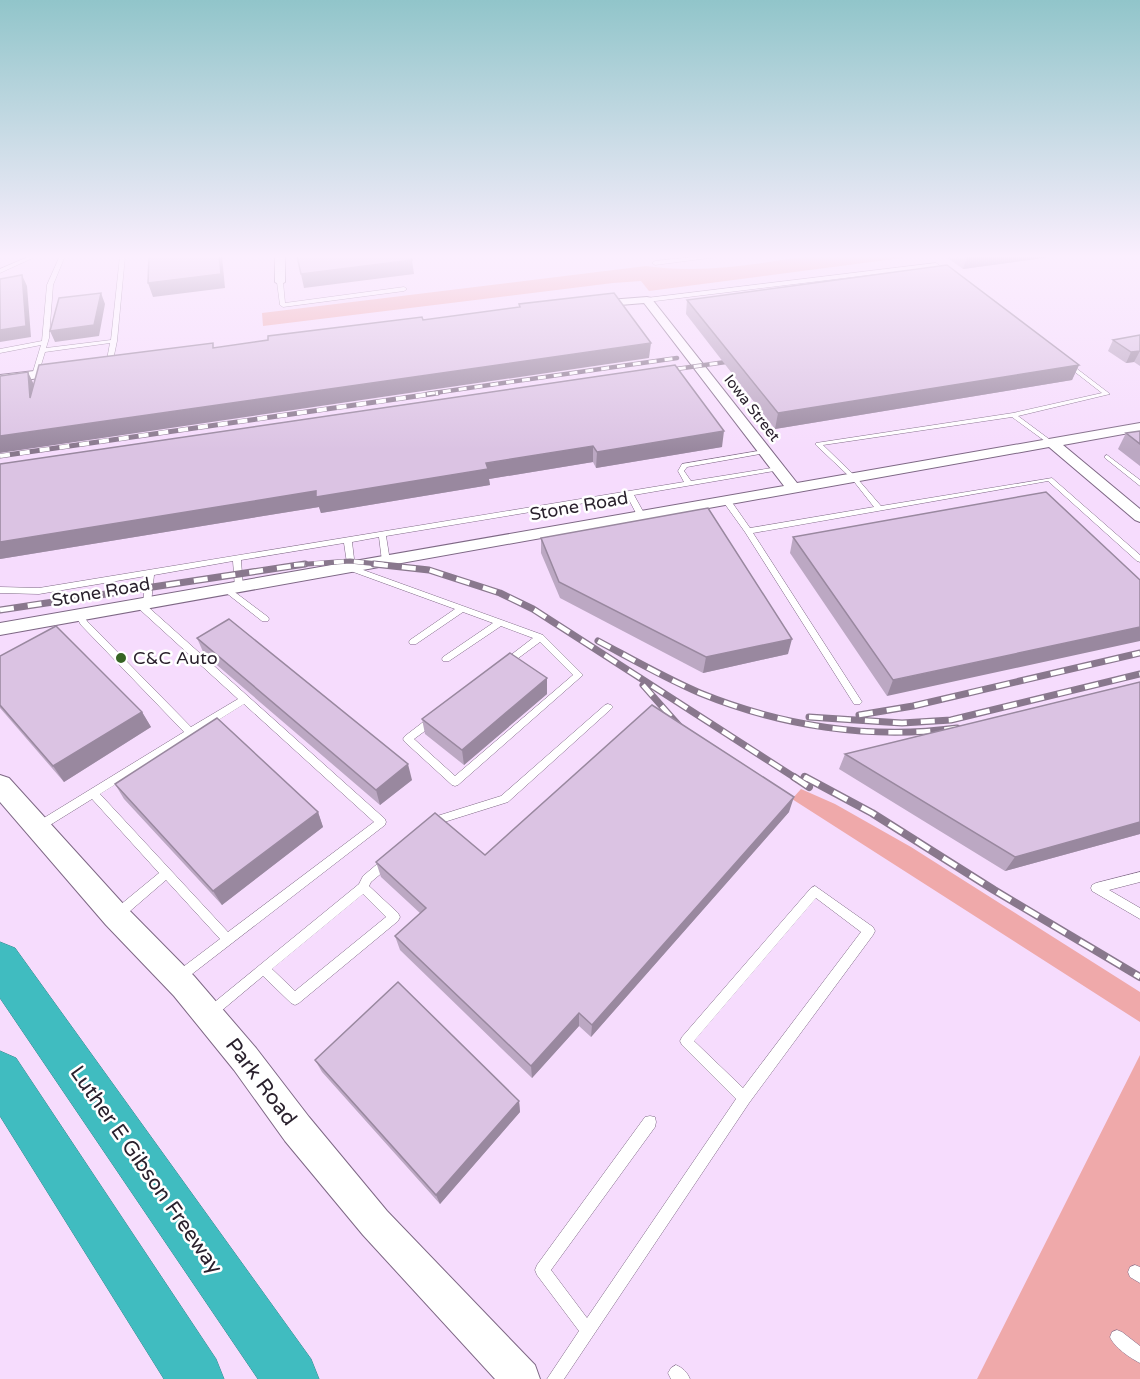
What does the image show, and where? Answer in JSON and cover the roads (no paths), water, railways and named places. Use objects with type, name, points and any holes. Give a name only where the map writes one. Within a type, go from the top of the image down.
[{"type":"highway","name":"Luther E Gibson Freeway","points":[[0,962],[291,1379]]},
{"type":"highway","points":[[0,1074],[196,1379]]},
{"type":"street","name":"Iowa Street","points":[[658,320],[793,488]]},
{"type":"street","points":[[104,366],[124,363]]},
{"type":"street","points":[[0,379],[78,369]]},
{"type":"street","name":"Stone Road","points":[[0,629],[1140,427]]},
{"type":"street","points":[[1051,443],[1138,513]]},
{"type":"street","name":"Park Road","points":[[0,785],[116,916],[177,978],[245,1059],[297,1129],[375,1223],[521,1379]]},
{"type":"lane","points":[[35,375],[45,342],[47,320]]},
{"type":"lane","points":[[104,366],[114,341],[116,320]]},
{"type":"lane","points":[[43,350],[114,341]]},
{"type":"lane","points":[[0,351],[45,342]]},
{"type":"lane","points":[[879,507],[854,478],[818,444],[1013,415],[1107,394],[1059,358]]},
{"type":"lane","points":[[1013,415],[1051,443]]},
{"type":"lane","points":[[689,484],[681,471],[684,465],[764,452]]},
{"type":"lane","points":[[1107,458],[1140,484]]},
{"type":"lane","points":[[0,590],[39,591],[778,469]]},
{"type":"lane","points":[[748,531],[1050,479],[1140,559]]},
{"type":"lane","points":[[630,494],[641,515]]},
{"type":"lane","points":[[726,500],[857,702]]},
{"type":"lane","points":[[382,535],[386,561]]},
{"type":"lane","points":[[348,540],[351,568],[540,637],[579,675],[455,782],[408,739],[446,710]]},
{"type":"lane","points":[[237,558],[233,589],[265,619]]},
{"type":"lane","points":[[150,573],[143,604],[381,822],[177,978]]},
{"type":"lane","points":[[413,642],[463,608]]},
{"type":"lane","points":[[79,615],[84,623],[192,733]]},
{"type":"lane","points":[[446,659],[500,622]]},
{"type":"lane","points":[[502,666],[540,637]]},
{"type":"lane","points":[[38,827],[245,699]]},
{"type":"lane","points":[[420,835],[438,820],[504,799],[608,707]]},
{"type":"lane","points":[[93,793],[227,939]]},
{"type":"lane","points":[[208,1015],[363,887],[368,879],[394,857]]},
{"type":"lane","points":[[116,916],[167,873]]},
{"type":"lane","points":[[1140,877],[1096,888],[1140,914]]},
{"type":"lane","points":[[264,969],[295,999],[394,917],[363,887]]},
{"type":"lane","points":[[555,1379],[744,1098],[869,931],[815,891],[686,1041],[744,1098]]},
{"type":"lane","points":[[588,1331],[542,1270],[650,1122]]},
{"type":"lane","points":[[1117,1337],[1140,1356]]},
{"type":"railway","points":[[427,394],[677,358]]},
{"type":"railway","points":[[662,371],[740,360]]},
{"type":"railway","points":[[0,456],[438,393]]},
{"type":"railway","points":[[302,564],[350,561],[387,565]]},
{"type":"railway","points":[[0,610],[302,564]]},
{"type":"railway","points":[[294,565],[302,564]]},
{"type":"railway","points":[[374,564],[429,570],[500,593],[533,609],[797,779]]},
{"type":"railway","points":[[598,641],[700,693],[794,722],[859,731],[925,731],[957,728]]},
{"type":"railway","points":[[859,715],[913,706],[1140,653]]},
{"type":"railway","points":[[809,717],[902,723],[951,720],[1140,674]]},
{"type":"railway","points":[[643,685],[682,729]]},
{"type":"railway","points":[[804,777],[808,779]]},
{"type":"railway","points":[[805,777],[872,813],[994,890],[1140,977]]},
{"type":"railway","points":[[797,779],[809,787]]},
{"type":"place","name":"C&C Auto","points":[[121,658]]}]
